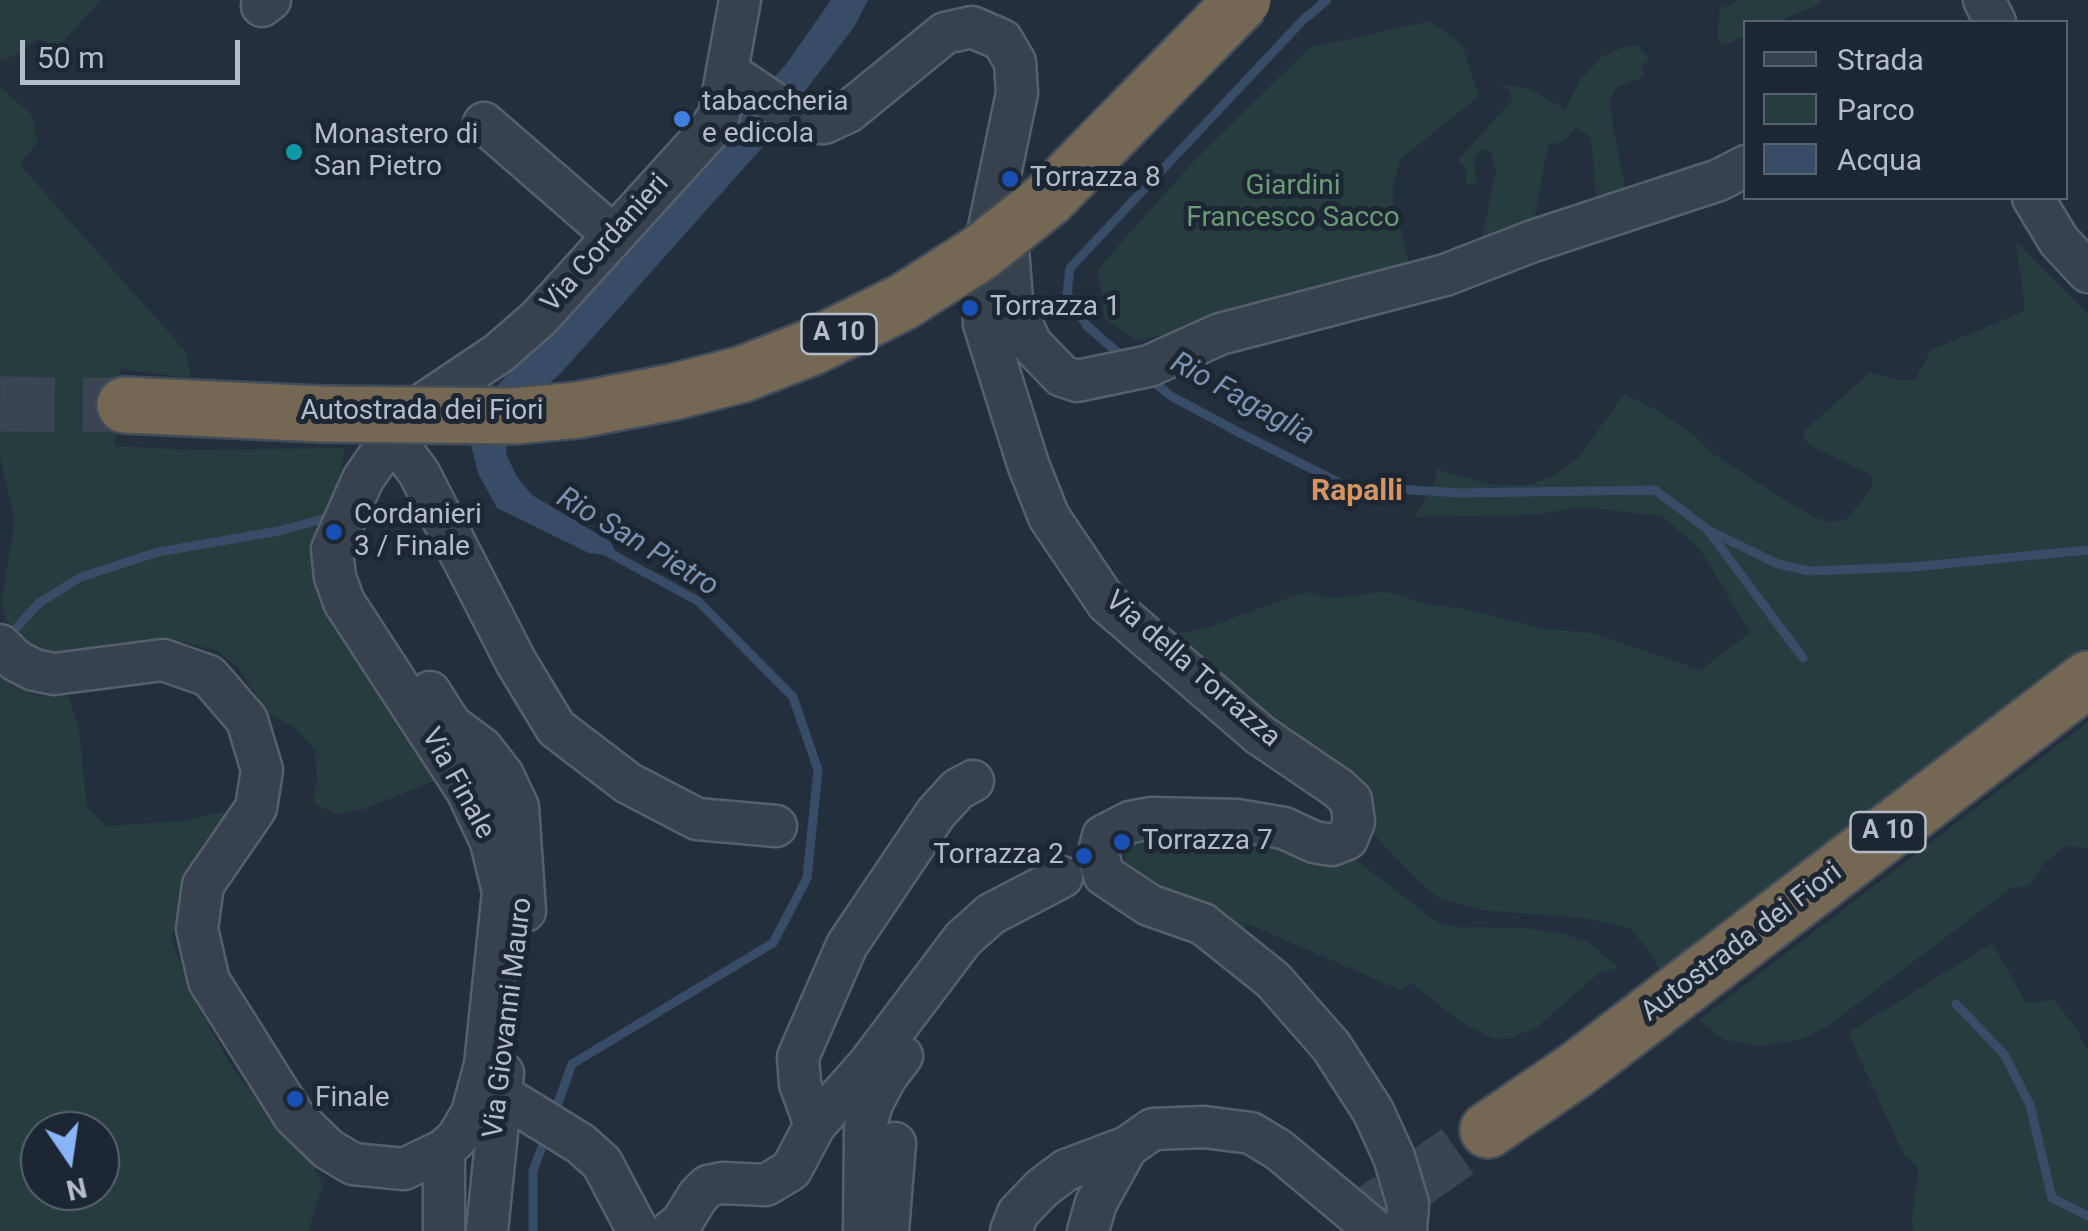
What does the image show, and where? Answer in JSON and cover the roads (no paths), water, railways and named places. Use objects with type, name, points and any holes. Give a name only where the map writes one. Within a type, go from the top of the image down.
[{"type":"highway","name":"Autostrada dei Fiori","points":[[125,405],[322,414],[515,416],[578,410],[673,392],[726,378],[812,347],[934,283],[980,253],[1048,199],[1244,0]]},
{"type":"highway","name":"Autostrada dei Fiori","points":[[1488,1130],[1576,1070],[2088,679]]},
{"type":"street","name":"Via Cordanieri","points":[[332,549],[363,479],[408,414],[499,353],[539,318],[708,132],[741,81],[740,0]]},
{"type":"street","name":"Via della Torrazza","points":[[672,1231],[708,1186],[722,1182],[766,1185],[791,1170],[815,1125],[868,1065],[963,939],[991,914],[1101,855],[1130,822],[1152,818],[1237,820],[1284,828],[1314,842],[1332,845],[1347,839],[1354,822],[1351,800],[1338,788],[1260,735],[1108,603],[1049,517],[984,324],[982,262],[1016,93],[1015,62],[1002,40],[977,14],[945,33],[848,112],[824,123],[802,122],[741,81]]},
{"type":"street","points":[[484,123],[613,235]]},
{"type":"street","points":[[1002,168],[1012,301],[1032,344],[1062,376],[1076,381],[1130,370],[1220,334],[1445,275],[1533,241],[1719,180],[1743,168]]},
{"type":"street","points":[[2034,200],[2059,241],[2088,272]]},
{"type":"street","points":[[391,435],[419,472],[516,662],[556,728],[628,783],[697,819],[776,826]]},
{"type":"street","name":"Via Finale","points":[[332,549],[335,577],[344,602],[467,791],[491,842],[503,892],[486,1065],[472,1113],[444,1150]]},
{"type":"street","name":"Via Giovanni Mauro","points":[[365,631],[380,633],[397,643],[451,725],[482,748],[503,775],[518,807],[526,902],[506,1101],[487,1231]]},
{"type":"street","points":[[0,645],[15,660],[44,672],[96,670],[162,660],[209,676],[246,720],[262,770],[256,808],[203,885],[197,929],[209,981],[294,1116],[328,1149],[353,1164],[404,1169],[444,1150],[444,1231]]},
{"type":"street","points":[[815,1125],[800,1084],[798,1057],[846,945],[936,813],[958,789],[972,781]]},
{"type":"street","points":[[1101,855],[1149,906],[1203,924],[1273,980],[1330,1046],[1373,1112],[1394,1157],[1408,1204],[1406,1231]]},
{"type":"street","name":"Via della Torrazza","points":[[864,1231],[865,1128],[886,1076],[977,959],[1003,933],[1047,900],[1062,877]]},
{"type":"street","points":[[506,1101],[581,1144],[602,1163],[638,1231]]},
{"type":"street","points":[[1011,1231],[1018,1213],[1066,1170],[1127,1147],[1153,1128],[1204,1127],[1251,1133],[1279,1150],[1376,1231]]},
{"type":"street","points":[[888,1231],[895,1143]]},
{"type":"street","points":[[1088,1231],[1096,1204],[1127,1147]]},
{"type":"water","points":[[831,0],[868,0],[854,27],[760,150],[561,373],[517,411],[508,434],[506,454],[517,477],[532,495],[611,542],[617,557],[589,553],[497,508],[478,473],[470,441],[490,394],[787,63]]},
{"type":"waterway","name":"Rio Fagaglia","points":[[1124,358],[1087,326],[1067,293],[1070,268],[1303,20],[1327,0]]},
{"type":"waterway","name":"Rio Fagaglia","points":[[1148,377],[1171,396],[1346,486],[1461,493],[1655,490],[1707,529],[1803,658]]},
{"type":"waterway","points":[[9,636],[39,603],[81,577],[158,552],[279,531],[323,519]]},
{"type":"waterway","points":[[1710,531],[1778,564],[1809,571],[1912,567],[2088,550]]},
{"type":"waterway","name":"Rio San Pietro","points":[[553,1117],[572,1064],[773,943],[807,878],[818,770],[793,697],[698,601],[606,551]]},
{"type":"waterway","name":"Rio Fagaglia","points":[[1956,1004],[2004,1054],[2030,1105],[2052,1198],[2088,1216]]},
{"type":"waterway","name":"Rio San Pietro","points":[[533,1231],[533,1171],[546,1136]]},
{"type":"tunnel","points":[[0,404],[125,405]]},
{"type":"tunnel","points":[[1345,1231],[1488,1130]]},
{"type":"place","name":"tabaccheria e edicola","points":[[682,119]]},
{"type":"place","name":"Monastero di San Pietro","points":[[294,152]]},
{"type":"place","name":"Torrazza 8","points":[[1010,179]]},
{"type":"place","name":"Torrazza 1","points":[[970,308]]},
{"type":"place","name":"Cordanieri 3 / Finale","points":[[334,532]]},
{"type":"place","name":"Torrazza 7","points":[[1122,842]]},
{"type":"place","name":"Torrazza 2","points":[[1084,856]]},
{"type":"place","name":"Finale","points":[[295,1099]]},
{"type":"district","name":"Rapalli","points":[[1357,492]]},
{"type":"park label","name":"Giardini Francesco Sacco","points":[[1293,203]]}]
